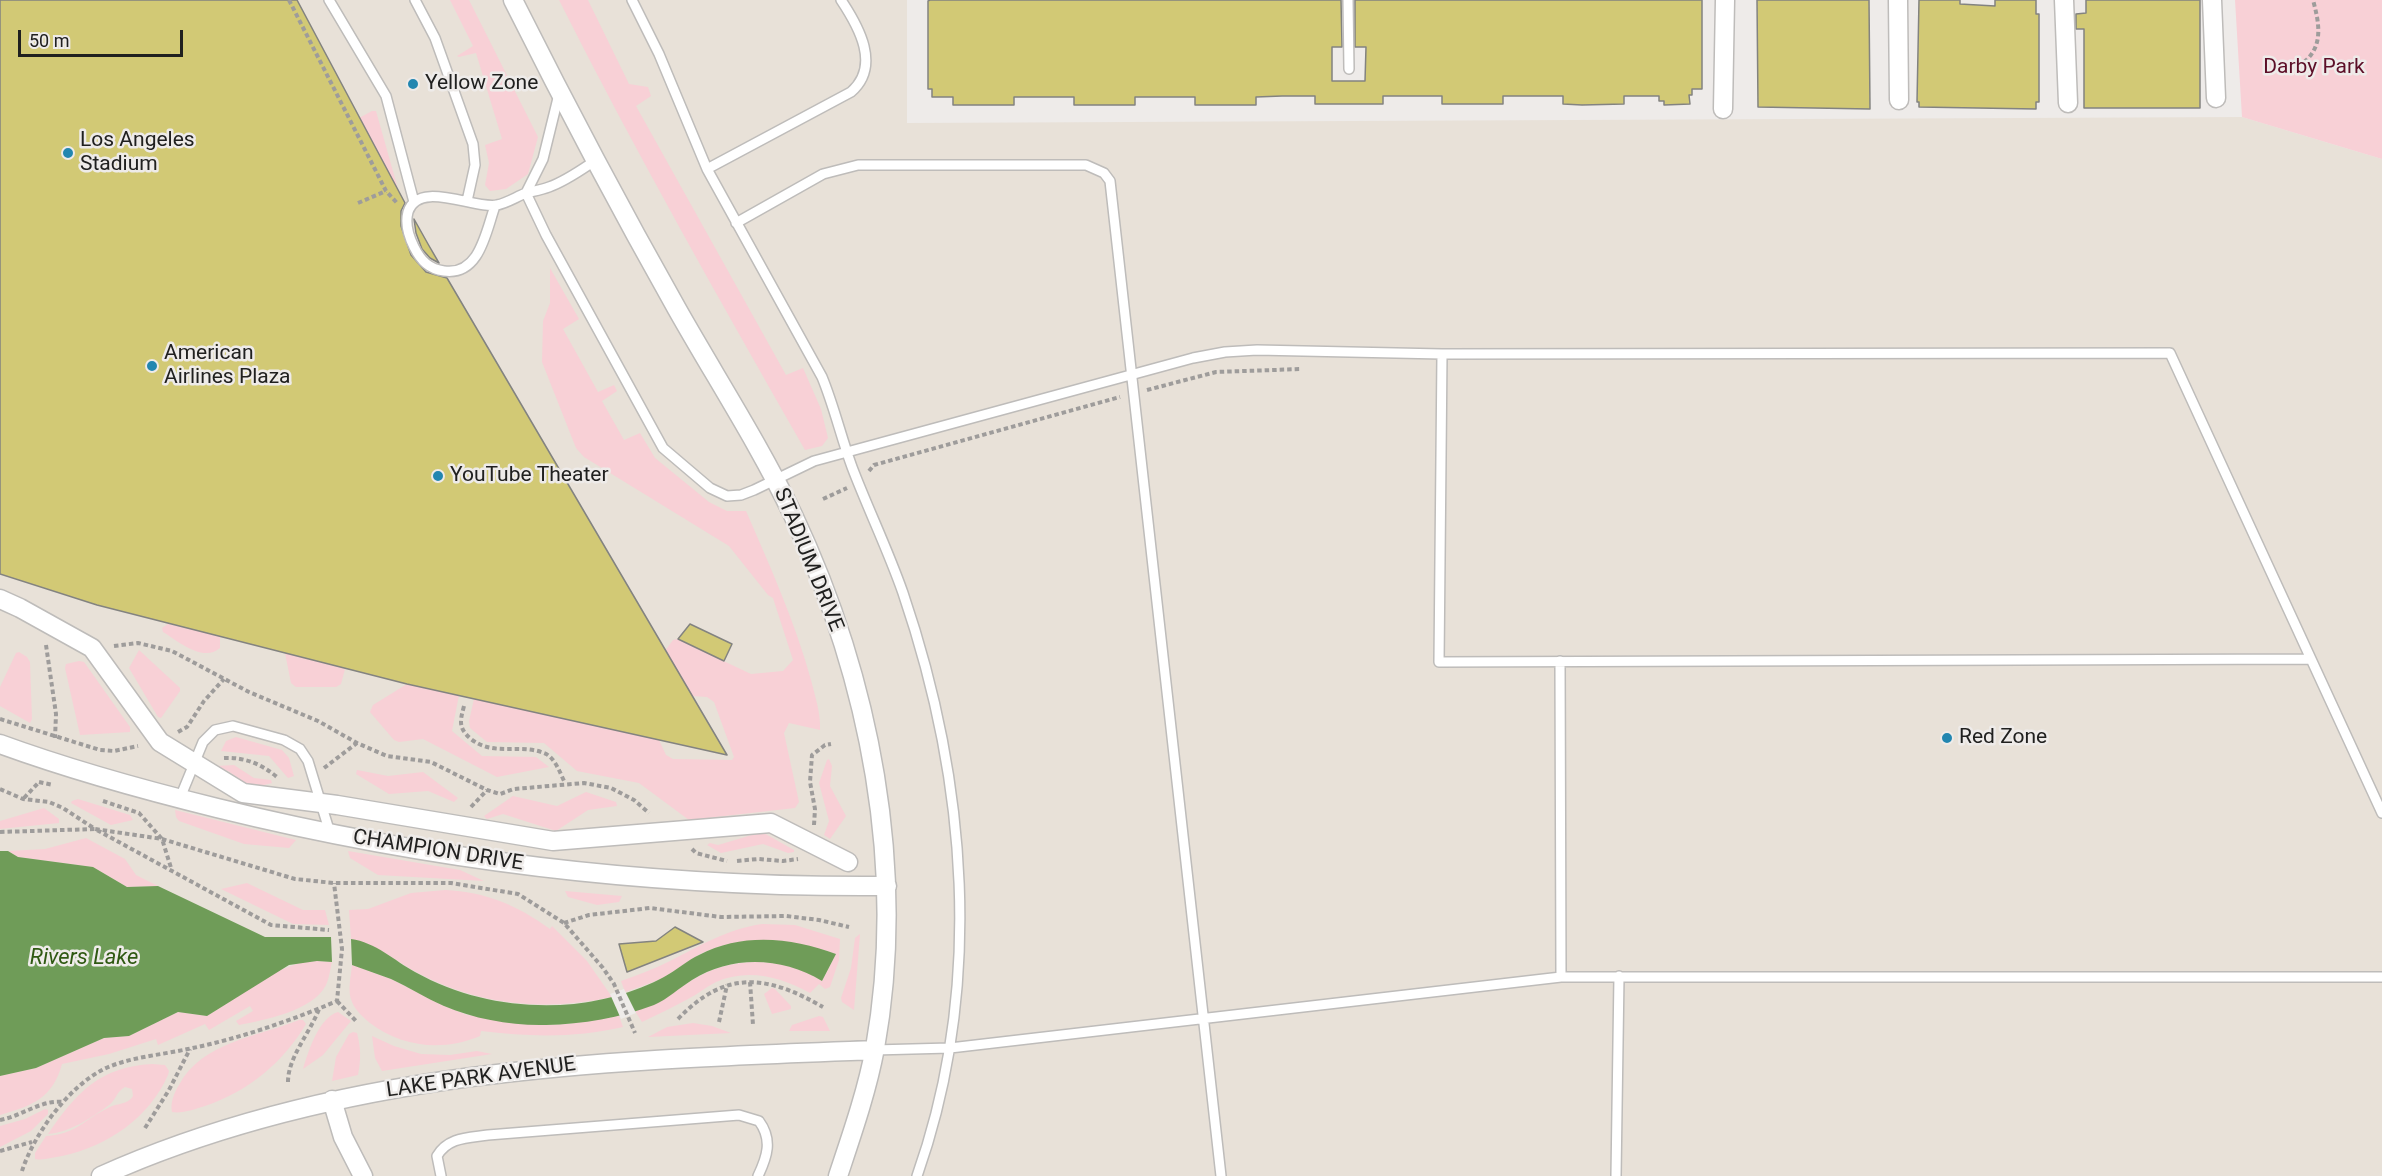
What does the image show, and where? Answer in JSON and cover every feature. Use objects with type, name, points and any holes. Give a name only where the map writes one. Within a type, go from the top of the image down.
[{"type":"street","name":"STADIUM DRIVE","points":[[513,0],[662,283],[775,480],[819,578],[849,667],[876,778],[885,848],[888,930],[874,1050],[867,1083],[838,1176]]},
{"type":"street","points":[[1723,109],[1725,0]]},
{"type":"street","points":[[1898,0],[1899,100]]},
{"type":"street","points":[[2064,0],[2068,103]]},
{"type":"street","points":[[2212,0],[2216,98]]},
{"type":"street","points":[[0,599],[93,648],[160,742],[243,793],[321,803],[553,841],[771,823],[848,862]]},
{"type":"street","name":"CHAMPION DRIVE","points":[[0,744],[85,772],[180,798],[331,834],[464,857],[604,874],[737,883],[887,886]]},
{"type":"street","name":"LAKE PARK AVENUE","points":[[100,1176],[202,1136],[332,1100],[438,1082],[601,1062],[874,1050]]},
{"type":"street","points":[[332,1100],[344,1137],[363,1176]]},
{"type":"lane","points":[[329,0],[386,96],[414,202],[407,214],[408,231],[421,259],[432,269],[448,272],[470,265],[478,253],[495,206]]},
{"type":"lane","points":[[415,0],[435,38],[473,144],[475,165],[466,201]]},
{"type":"lane","points":[[632,0],[659,54],[707,169],[822,377],[836,413],[847,453],[903,594],[921,651],[942,738],[956,824],[961,894],[957,987],[950,1048],[928,1139],[916,1176]]},
{"type":"lane","points":[[707,169],[851,92],[862,81],[866,63],[865,51],[854,20],[841,0]]},
{"type":"lane","points":[[1348,0],[1349,69]]},
{"type":"lane","points":[[526,194],[543,159],[560,92]]},
{"type":"lane","points":[[414,202],[437,197],[495,206],[548,188],[596,160]]},
{"type":"lane","points":[[736,223],[824,174],[846,166],[1086,165],[1104,173],[1110,181],[1221,1176]]},
{"type":"lane","points":[[526,194],[546,235],[663,448],[710,488],[732,497],[775,480],[809,462],[1193,358],[1225,352],[1257,350],[1442,354],[2170,353],[2382,813]]},
{"type":"lane","points":[[1442,354],[1439,662],[2311,660]]},
{"type":"lane","points":[[1560,661],[1561,977]]},
{"type":"lane","points":[[180,798],[203,742],[209,734],[223,727],[233,726],[284,740],[300,748],[308,761],[331,834]]},
{"type":"lane","points":[[1617,1176],[1619,976]]},
{"type":"lane","points":[[874,1050],[950,1048],[1561,977],[2382,977]]},
{"type":"lane","points":[[441,1176],[437,1156],[443,1146],[452,1141],[488,1135],[739,1115],[754,1118],[768,1135],[767,1153],[758,1176]]},
{"type":"path","points":[[289,0],[386,190],[407,214]]},
{"type":"path","points":[[2304,62],[2315,50],[2318,39],[2317,15],[2313,0]]},
{"type":"path","points":[[358,203],[386,190]]},
{"type":"path","points":[[44,636],[50,661],[56,714],[54,742]]},
{"type":"path","points":[[93,648],[138,643],[172,651],[249,692],[318,721],[357,743],[387,756],[431,762],[487,790],[500,794],[514,789],[565,783],[584,783],[611,788],[634,800],[696,853],[730,862],[758,859],[796,860],[813,844],[815,809],[810,782],[812,756],[825,745],[831,744]]},
{"type":"path","points":[[0,719],[99,750],[114,751],[160,742],[187,727],[204,700],[224,679]]},
{"type":"path","points":[[464,706],[460,723],[463,732],[477,743],[487,748],[546,753],[557,765],[565,783]]},
{"type":"path","points":[[313,776],[357,743]]},
{"type":"path","points":[[194,763],[220,758],[246,760],[261,765],[282,780]]},
{"type":"path","points":[[24,799],[43,777]]},
{"type":"path","points":[[39,782],[62,788]]},
{"type":"path","points":[[0,795],[2,790],[24,799],[49,802],[63,808],[95,829],[271,925],[329,930]]},
{"type":"path","points":[[96,798],[139,813],[162,839],[172,872]]},
{"type":"path","points":[[0,832],[95,829],[162,839],[295,879],[334,883],[451,883],[518,894],[564,923],[603,968],[614,984],[635,1033]]},
{"type":"path","points":[[334,883],[342,949],[337,1001],[357,1022]]},
{"type":"path","points":[[564,923],[589,915],[650,908],[721,917],[786,916],[849,927]]},
{"type":"path","points":[[750,982],[753,1025]]},
{"type":"path","points":[[678,1019],[706,994],[727,985],[750,982],[769,983],[823,1007]]},
{"type":"path","points":[[719,1022],[727,985]]},
{"type":"path","points":[[22,1171],[33,1142],[64,1102],[77,1088],[105,1069],[262,1029],[337,1001]]},
{"type":"path","points":[[288,1082],[291,1065],[319,1009]]},
{"type":"path","points":[[145,1128],[169,1090],[190,1049]]},
{"type":"path","points":[[0,1120],[25,1113],[47,1102],[64,1102]]},
{"type":"path","points":[[0,1151],[33,1142]]},
{"type":"shaded area","points":[[0,0],[907,0],[907,123],[2242,117],[2382,159],[2382,1176],[0,1176]]},
{"type":"green space","points":[[450,0],[469,0],[538,137],[528,174],[506,189],[490,191],[485,185],[489,163],[485,145],[502,139],[476,53],[457,56],[473,46]]},
{"type":"green space","points":[[559,0],[588,0],[629,84],[648,87],[651,96],[636,106],[786,375],[803,368],[821,409],[828,438],[822,446],[805,450],[648,170]]},
{"type":"green space","name":"Darby Park","points":[[2235,0],[2382,0],[2382,159],[2242,117]]},
{"type":"green space","points":[[376,111],[398,189],[359,118]]},
{"type":"green space","points":[[550,268],[579,319],[563,329],[598,392],[614,385],[617,391],[602,401],[624,440],[640,433],[655,458],[709,502],[727,511],[746,511],[782,594],[819,711],[820,730],[789,723],[784,733],[799,802],[795,808],[689,820],[639,783],[577,771],[544,743],[487,742],[470,728],[469,721],[474,699],[659,740],[666,755],[673,759],[732,760],[734,757],[714,702],[707,697],[692,696],[665,651],[673,640],[677,639],[751,674],[783,671],[793,660],[773,598],[768,595],[729,546],[584,457],[576,448],[542,362],[543,321],[550,303]]},
{"type":"green space","points":[[168,624],[220,636],[220,648],[206,653],[191,649],[163,632],[162,628]]},
{"type":"green space","points":[[139,650],[180,688],[161,718],[158,717],[129,668]]},
{"type":"green space","points":[[19,652],[30,662],[32,719],[30,723],[0,706],[0,687],[16,653]]},
{"type":"green space","points":[[285,653],[345,669],[341,684],[336,687],[296,687],[291,683]]},
{"type":"green space","points":[[84,662],[130,727],[130,732],[80,735],[65,668],[66,664]]},
{"type":"green space","points":[[407,684],[459,695],[452,731],[482,756],[536,757],[549,767],[497,777],[423,739],[399,742],[394,740],[370,712],[373,705]]},
{"type":"green space","points":[[236,737],[282,750],[289,758],[294,776],[288,778],[269,756],[221,751],[226,741]]},
{"type":"green space","points":[[829,759],[832,766],[830,786],[846,816],[830,839],[824,835],[829,821],[819,783]]},
{"type":"green space","points":[[234,765],[254,778],[271,780],[272,783],[252,788],[228,771],[216,769],[216,766]]},
{"type":"green space","points":[[357,770],[388,776],[423,772],[458,798],[454,802],[428,791],[389,794],[356,774]]},
{"type":"green space","points":[[586,792],[616,802],[617,806],[588,810],[556,831],[503,814],[487,819],[484,816],[513,796],[557,806]]},
{"type":"green space","points":[[78,799],[130,815],[133,820],[111,825],[71,803]]},
{"type":"green space","points":[[44,808],[59,819],[59,823],[0,829],[0,821]]},
{"type":"green space","points":[[175,810],[296,840],[289,848],[244,844],[179,821]]},
{"type":"green space","points":[[762,832],[794,852],[788,853],[763,844],[721,853],[707,845],[710,843],[718,845]]},
{"type":"green space","points":[[86,838],[125,859],[136,875],[158,886],[127,887],[93,867],[18,857],[8,851],[45,849]]},
{"type":"green space","points":[[348,851],[460,870],[484,881],[378,875],[350,858]]},
{"type":"green space","points":[[247,883],[303,910],[325,910],[329,925],[293,924],[221,889]]},
{"type":"green space","points":[[460,891],[500,901],[550,929],[552,926],[587,961],[612,997],[563,1004],[514,1003],[490,999],[443,985],[412,970],[378,949],[351,939],[349,910],[368,909],[411,893]]},
{"type":"green space","points":[[565,891],[622,896],[619,902],[597,905],[568,897]]},
{"type":"green space","points":[[762,924],[795,925],[840,939],[839,960],[830,987],[825,989],[819,984],[810,993],[764,976],[728,978],[716,982],[642,1022],[635,1011],[658,1001],[704,974],[732,964],[762,962],[777,964],[806,972],[822,981],[836,954],[785,942],[750,941],[716,947],[700,954],[663,978],[625,992],[621,981],[658,967],[725,934]]},
{"type":"green space","points":[[860,934],[854,1010],[842,1002],[841,998],[851,968],[855,938]]},
{"type":"green space","points":[[302,962],[332,962],[327,983],[320,994],[299,1008],[274,1017],[239,1025],[236,1021],[253,1011],[250,1006],[209,1030],[205,1024],[158,1045],[156,1039],[109,1054],[62,1064],[53,1085],[40,1099],[0,1115],[0,1076],[36,1068],[104,1038],[129,1036],[178,1012],[207,1016],[278,971]]},
{"type":"green space","points":[[352,965],[391,979],[467,1015],[544,1025],[568,1024],[619,1016],[623,1027],[588,1033],[553,1035],[481,1031],[480,1036],[451,1044],[409,1042],[382,1031],[355,1008],[350,993]]},
{"type":"green space","points":[[772,988],[791,1006],[791,1009],[772,1014],[764,994]]},
{"type":"green space","points":[[338,1012],[351,1021],[323,1055],[303,1069],[311,1045],[320,1028],[331,1015]]},
{"type":"green space","points":[[819,1016],[823,1017],[830,1031],[789,1031],[792,1025]]},
{"type":"green space","points":[[303,1020],[306,1024],[297,1038],[263,1074],[220,1100],[184,1112],[172,1112],[172,1102],[177,1088],[189,1071],[202,1059],[232,1043]]},
{"type":"green space","points":[[693,1023],[712,1026],[731,1033],[648,1037],[667,1027]]},
{"type":"green space","points":[[357,1033],[360,1049],[358,1075],[332,1081],[336,1057],[349,1034]]},
{"type":"green space","points":[[372,1036],[394,1046],[421,1054],[450,1055],[477,1051],[492,1054],[382,1071],[375,1058]]},
{"type":"green space","points":[[152,1064],[165,1065],[169,1071],[168,1075],[150,1104],[125,1128],[79,1151],[48,1159],[35,1159],[35,1153],[46,1136],[73,1129],[108,1108],[128,1101],[133,1096],[132,1089],[125,1087],[111,1103],[88,1119],[65,1130],[48,1134],[69,1106],[91,1085],[117,1070]]},
{"type":"green space","points":[[45,1109],[48,1110],[48,1114],[31,1131],[0,1147],[0,1126],[25,1119]]},
{"type":"water","name":"Rivers Lake","points":[[0,851],[8,851],[18,857],[93,867],[127,887],[158,886],[265,937],[331,937],[332,962],[317,961],[289,965],[207,1016],[178,1012],[129,1036],[104,1038],[36,1068],[0,1076]]},
{"type":"water","points":[[351,939],[377,948],[415,972],[453,989],[492,1000],[532,1005],[574,1004],[623,994],[659,980],[699,955],[733,943],[750,940],[785,941],[836,954],[822,981],[790,967],[757,962],[740,963],[707,972],[659,1003],[641,1010],[587,1022],[533,1025],[494,1021],[468,1015],[437,1003],[391,979],[352,965]]},
{"type":"pier","points":[[624,989],[636,1013],[621,1019],[610,994]]},
{"type":"building","points":[[0,0],[297,0],[405,203],[401,211],[401,226],[411,255],[426,272],[447,278],[727,755],[407,684],[97,605],[0,574]]},
{"type":"building","points":[[1341,0],[1342,47],[1332,47],[1332,81],[1365,81],[1366,47],[1355,47],[1355,0],[1702,0],[1702,89],[1692,89],[1692,95],[1689,95],[1690,104],[1664,105],[1664,101],[1659,101],[1659,96],[1624,96],[1624,104],[1582,105],[1563,104],[1563,96],[1503,96],[1503,104],[1442,104],[1442,96],[1383,96],[1383,104],[1315,104],[1315,96],[1282,96],[1256,97],[1256,105],[1195,105],[1195,97],[1135,97],[1135,105],[1074,105],[1074,97],[1014,97],[1014,105],[953,105],[953,97],[932,97],[932,89],[928,89],[928,1]]},
{"type":"building","points":[[1757,0],[1869,0],[1870,109],[1758,107]]},
{"type":"building","points":[[1919,0],[1960,0],[1960,4],[1995,6],[1995,0],[2036,0],[2036,14],[2039,14],[2039,102],[2036,102],[2036,109],[1919,107],[1919,102],[1917,102]]},
{"type":"building","points":[[2086,0],[2200,0],[2200,108],[2084,108],[2084,29],[2076,29],[2076,14],[2086,13]]},
{"type":"building","points":[[414,219],[439,263],[430,258],[422,249]]},
{"type":"building","points":[[690,624],[732,644],[724,661],[678,639]]},
{"type":"building","points":[[675,927],[703,942],[627,972],[619,944],[656,941]]},
{"type":"place","name":"Yellow Zone","points":[[413,84]]},
{"type":"place","name":"Los Angeles Stadium","points":[[68,153]]},
{"type":"place","name":"American Airlines Plaza","points":[[152,366]]},
{"type":"place","name":"YouTube Theater","points":[[438,476]]},
{"type":"place","name":"Red Zone","points":[[1947,738]]}]
